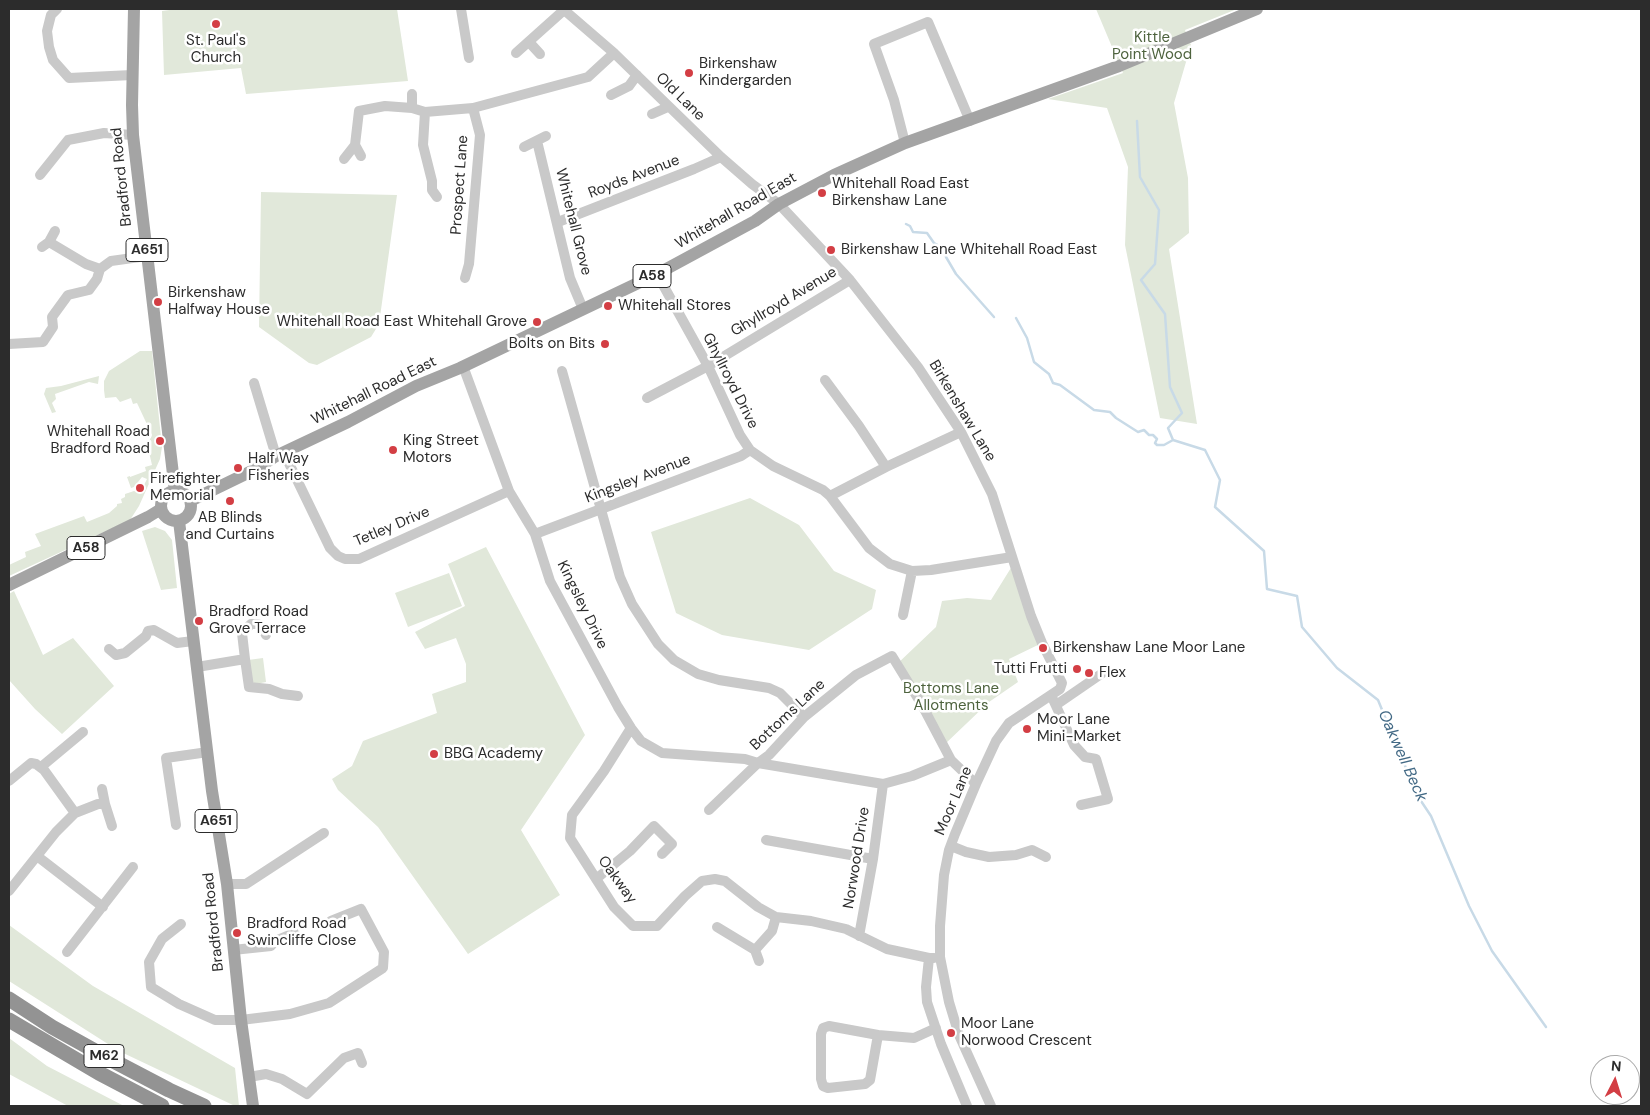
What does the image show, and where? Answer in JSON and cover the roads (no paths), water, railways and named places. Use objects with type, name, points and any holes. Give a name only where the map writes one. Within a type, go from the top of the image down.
[{"type":"highway","name":"M62","points":[[9,999],[106,1057],[204,1106]]},
{"type":"highway","name":"M62","points":[[9,1020],[99,1073],[162,1106]]},
{"type":"main road","name":"Bradford Road","points":[[134,9],[133,135],[175,491]]},
{"type":"main road","name":"Whitehall Road East","points":[[190,501],[416,386],[463,366],[657,274],[755,221],[779,204],[834,175],[905,143],[1119,66],[1257,9]]},
{"type":"main road","points":[[161,509],[168,518],[179,521],[188,515],[191,508],[190,501],[184,493],[175,491]]},
{"type":"main road","name":"A58","points":[[9,585],[140,521],[161,509],[166,495],[175,491]]},
{"type":"main road","name":"Bradford Road","points":[[179,521],[217,827],[227,884],[241,1020],[250,1083]]},
{"type":"main road","name":"A651","points":[[250,1083],[253,1106]]},
{"type":"street","points":[[57,9],[51,15],[47,31],[53,60],[69,78],[132,75]]},
{"type":"street","points":[[461,9],[469,58]]},
{"type":"street","points":[[516,53],[564,9]]},
{"type":"street","name":"Old Lane","points":[[564,9],[614,53],[721,157],[779,204]]},
{"type":"street","points":[[905,143],[894,100],[874,44],[928,22],[970,121]]},
{"type":"street","points":[[530,42],[540,54]]},
{"type":"street","points":[[344,159],[355,145],[359,111],[385,106],[412,108],[425,112],[472,108],[588,77],[614,53]]},
{"type":"street","points":[[611,95],[629,86],[636,75]]},
{"type":"street","points":[[412,94],[412,108]]},
{"type":"street","points":[[652,114],[668,106]]},
{"type":"street","name":"Prospect Lane","points":[[465,278],[469,264],[480,135],[472,108]]},
{"type":"street","points":[[425,112],[423,145],[432,181],[431,194]]},
{"type":"street","points":[[40,175],[68,140],[104,133],[133,135]]},
{"type":"street","name":"Whitehall Grove","points":[[524,147],[541,138],[570,278],[583,309]]},
{"type":"street","points":[[355,145],[362,156]]},
{"type":"street","name":"Royds Avenue","points":[[558,222],[721,157]]},
{"type":"street","name":"Birkenshaw Lane","points":[[779,204],[850,280],[885,323],[918,367],[961,432],[992,494],[1031,616],[1062,683],[1060,689],[1051,695]]},
{"type":"street","points":[[55,231],[46,245],[100,269]]},
{"type":"street","points":[[9,344],[43,342],[53,327],[52,317],[68,295],[89,290],[97,279],[100,269],[111,262],[147,256]]},
{"type":"street","points":[[469,264],[477,273]]},
{"type":"street","name":"Ghyllroyd Drive","points":[[657,274],[708,366],[740,435],[750,450],[773,466],[823,490],[830,496]]},
{"type":"street","name":"Ghyllroyd Avenue","points":[[647,398],[708,366],[850,280]]},
{"type":"street","name":"Kingsley Drive","points":[[463,366],[509,491],[535,534],[555,589],[631,728],[641,741],[662,754],[745,758],[758,763],[883,784]]},
{"type":"street","points":[[562,371],[620,577],[632,604],[658,644],[674,660],[698,674],[719,680],[769,688],[780,693],[804,717]]},
{"type":"street","points":[[826,380],[886,467]]},
{"type":"street","name":"Tetley Drive","points":[[254,383],[280,455],[330,548],[338,556],[345,559],[359,559],[509,491]]},
{"type":"street","points":[[961,432],[830,496],[869,548],[890,564],[912,571],[931,570],[1012,557]]},
{"type":"street","name":"Kingsley Avenue","points":[[535,534],[741,456],[750,450]]},
{"type":"street","points":[[903,615],[912,571]]},
{"type":"street","points":[[266,635],[258,624],[251,624],[242,633],[249,687],[298,696]]},
{"type":"street","points":[[109,649],[116,655],[125,654],[146,636],[145,628],[154,630],[177,643],[193,640]]},
{"type":"street","name":"Bottoms Lane","points":[[709,810],[768,755],[804,717],[856,675],[892,656],[922,705],[951,760],[976,784]]},
{"type":"street","points":[[198,667],[245,658]]},
{"type":"street","points":[[1056,705],[1104,672]]},
{"type":"street","points":[[1051,695],[1074,745],[1085,757],[1096,759],[1108,799],[1081,805]]},
{"type":"street","name":"Moor Lane","points":[[967,1106],[941,1044],[927,1002],[926,987],[934,958],[941,894],[951,846],[996,741],[1009,723],[1051,695]]},
{"type":"street","name":"Oakway","points":[[631,728],[599,778],[572,815],[570,838],[614,907],[633,926],[657,926],[702,881],[715,879],[725,881],[758,907],[776,917]]},
{"type":"street","points":[[41,766],[84,732]]},
{"type":"street","points":[[176,825],[166,758],[208,752]]},
{"type":"street","points":[[883,784],[912,776],[951,760]]},
{"type":"street","points":[[9,781],[30,763],[41,766],[75,813]]},
{"type":"street","name":"Norwood Drive","points":[[859,936],[873,859],[883,784]]},
{"type":"street","points":[[102,789],[112,826]]},
{"type":"street","points":[[9,891],[56,832],[75,813],[98,804],[105,804]]},
{"type":"street","points":[[596,880],[630,851],[658,823],[672,844],[662,854]]},
{"type":"street","points":[[227,884],[246,884],[324,833]]},
{"type":"street","points":[[766,840],[873,859]]},
{"type":"street","points":[[951,846],[966,852],[989,857],[1016,855],[1032,850],[1046,857]]},
{"type":"street","points":[[37,856],[103,907]]},
{"type":"street","points":[[67,952],[133,867]]},
{"type":"street","points":[[181,924],[162,939],[149,962],[151,987],[179,1004],[215,1020],[241,1020],[290,1014],[329,1003],[383,968],[384,952],[364,905],[331,921]]},
{"type":"street","points":[[755,950],[772,930],[776,917],[811,921],[846,929],[887,949],[934,958]]},
{"type":"street","points":[[718,927],[755,950],[759,961]]},
{"type":"street","points":[[233,950],[271,946],[275,941],[294,933]]},
{"type":"street","name":"Moor Lane","points":[[934,958],[959,1035],[991,1106]]},
{"type":"street","points":[[878,1035],[870,1080],[866,1084],[828,1088],[824,1086],[821,1079],[821,1034],[823,1028],[829,1026],[878,1035],[914,1038],[936,1028]]},
{"type":"street","points":[[250,1083],[266,1074],[282,1078],[307,1094],[344,1058],[358,1053],[362,1063]]},
{"type":"waterway","points":[[1137,121],[1140,177],[1159,210],[1155,264],[1141,280],[1165,314],[1170,387],[1182,413],[1168,428],[1173,440]]},
{"type":"waterway","points":[[906,224],[910,226],[913,232],[927,233],[934,243],[945,249],[946,257],[956,274],[994,317]]},
{"type":"waterway","points":[[1016,318],[1027,338],[1034,362],[1049,374],[1053,383],[1060,385],[1094,410],[1110,412],[1138,432],[1144,430],[1149,435],[1153,435],[1157,439],[1155,443],[1157,445],[1164,445],[1173,440]]},
{"type":"waterway","name":"Oakwell Beck","points":[[1173,440],[1205,450],[1220,480],[1215,507],[1264,551],[1267,589],[1297,596],[1302,627],[1337,668],[1378,700],[1417,795],[1431,816],[1469,906],[1492,951],[1546,1027]]},
{"type":"place","name":"St. Paul's Church","points":[[216,24]]},
{"type":"place","name":"Birkenshaw Kindergarden","points":[[689,73]]},
{"type":"place","name":"Whitehall Road East Birkenshaw Lane","points":[[822,193]]},
{"type":"place","name":"Birkenshaw Lane Whitehall Road East","points":[[831,250]]},
{"type":"place","name":"Birkenshaw Halfway House","points":[[158,302]]},
{"type":"place","name":"Whitehall Stores","points":[[608,306]]},
{"type":"place","name":"Whitehall Road East Whitehall Grove","points":[[537,322]]},
{"type":"place","name":"Bolts on Bits","points":[[605,344]]},
{"type":"place","name":"Whitehall Road Bradford Road","points":[[160,441]]},
{"type":"place","name":"King Street Motors","points":[[393,450]]},
{"type":"place","name":"Half Way Fisheries","points":[[238,468]]},
{"type":"place","name":"Firefighter Memorial","points":[[140,488]]},
{"type":"place","name":"AB Blinds and Curtains","points":[[230,501]]},
{"type":"place","name":"Bradford Road Grove Terrace","points":[[199,621]]},
{"type":"place","name":"Birkenshaw Lane Moor Lane","points":[[1043,648]]},
{"type":"place","name":"Tutti Frutti","points":[[1077,669]]},
{"type":"place","name":"Flex","points":[[1089,673]]},
{"type":"place","name":"Moor Lane Mini-Market","points":[[1027,729]]},
{"type":"place","name":"BBG Academy","points":[[434,754]]},
{"type":"place","name":"Bradford Road Swincliffe Close","points":[[237,933]]},
{"type":"place","name":"Moor Lane Norwood Crescent","points":[[951,1033]]},
{"type":"park label","name":"Kittle Point Wood","points":[[1152,46]]},
{"type":"park label","name":"Bottoms Lane Allotments","points":[[951,698]]}]
